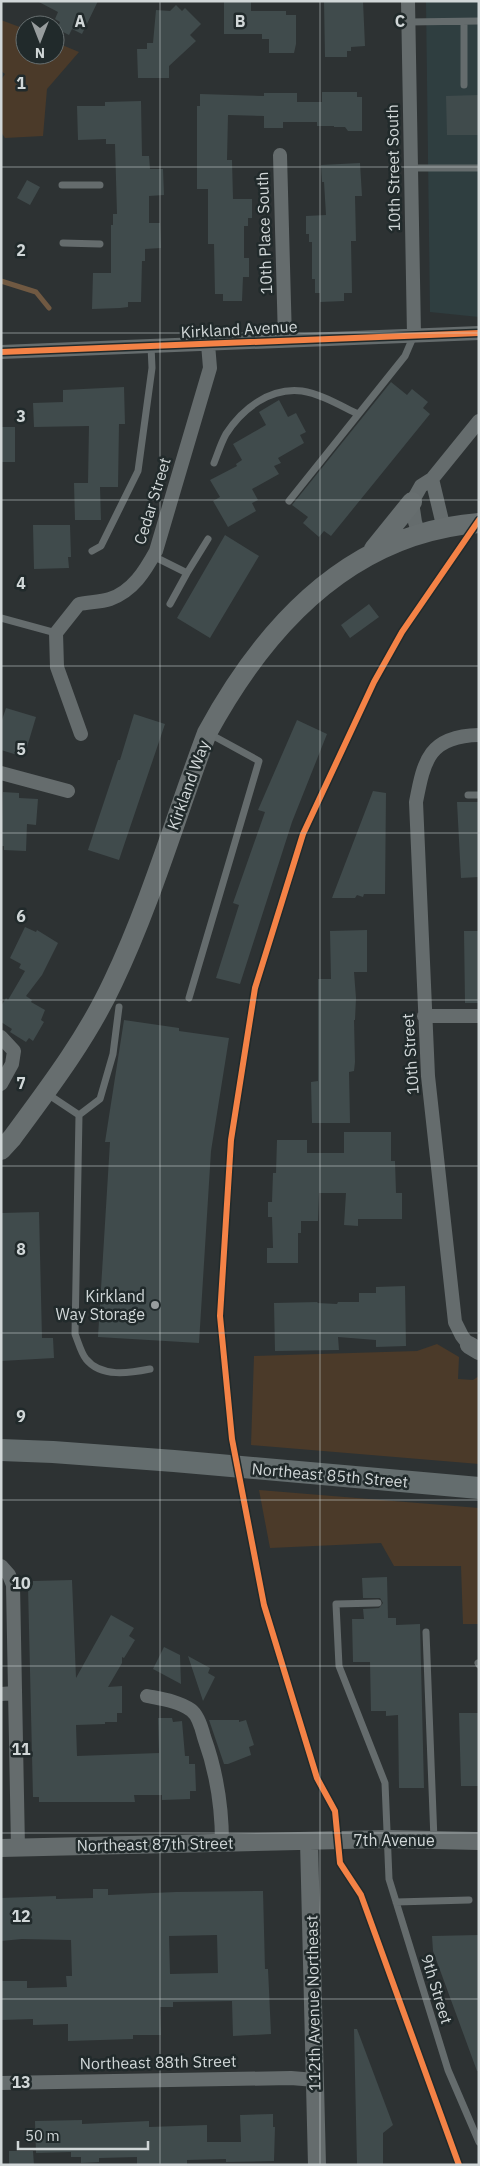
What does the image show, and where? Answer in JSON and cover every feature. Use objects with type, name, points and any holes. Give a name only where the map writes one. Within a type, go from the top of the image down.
[{"type":"main road","points":[[372,553],[412,502]]},
{"type":"main road","name":"Kirkland Way","points":[[1,1150],[73,1053],[116,976],[131,943],[207,733],[249,664],[278,631],[330,581],[372,553],[418,534],[479,524]]},
{"type":"main road","name":"Northeast 85th Street","points":[[1,1450],[174,1461],[292,1473],[479,1488]]},
{"type":"street","name":"10th Street South","points":[[408,1],[414,335]]},
{"type":"street","name":"10th Place South","points":[[280,155],[285,340]]},
{"type":"street","name":"Kirkland Avenue","points":[[1,352],[479,333]]},
{"type":"street","name":"Cedar Street","points":[[56,633],[79,604],[110,599],[130,587],[142,576],[153,556],[210,368],[208,344]]},
{"type":"street","points":[[418,534],[412,502],[421,486],[432,479],[479,421]]},
{"type":"street","points":[[432,479],[444,529]]},
{"type":"street","points":[[56,633],[57,667],[82,734]]},
{"type":"street","name":"10th Street","points":[[474,1348],[462,1336],[455,1322],[428,1076],[416,802],[422,772],[428,758],[437,746],[454,738],[479,735]]},
{"type":"street","points":[[1,773],[68,791]]},
{"type":"street","points":[[424,1016],[479,1016]]},
{"type":"street","points":[[1,1037],[14,1051],[12,1064],[1,1084]]},
{"type":"street","points":[[1,1566],[10,1575],[13,1585],[8,1694],[10,1848]]},
{"type":"street","points":[[147,1696],[176,1702],[184,1706],[193,1711],[200,1724],[215,1769],[222,1820],[222,1843]]},
{"type":"street","name":"7th Avenue","points":[[309,1841],[387,1839],[479,1841]]},
{"type":"street","name":"Northeast 87th Street","points":[[10,1848],[309,1841]]},
{"type":"street","name":"112th Avenue Northeast","points":[[309,1841],[317,2165]]},
{"type":"street","name":"Northeast 88th Street","points":[[1,2083],[291,2078],[315,2080]]},
{"type":"lane","points":[[408,22],[479,21]]},
{"type":"lane","points":[[464,22],[464,85]]},
{"type":"lane","points":[[410,168],[479,168]]},
{"type":"lane","points":[[62,185],[100,185]]},
{"type":"lane","points":[[63,243],[100,244]]},
{"type":"lane","points":[[289,501],[405,356],[414,335]]},
{"type":"lane","points":[[92,551],[101,546],[138,471],[152,368],[151,346]]},
{"type":"lane","points":[[214,463],[225,436],[238,418],[274,392],[288,390],[313,394],[358,414]]},
{"type":"lane","points":[[170,604],[208,539]]},
{"type":"lane","points":[[153,556],[187,573]]},
{"type":"lane","points":[[1,618],[56,633]]},
{"type":"lane","points":[[189,998],[259,761],[207,733]]},
{"type":"lane","points":[[468,795],[479,795]]},
{"type":"lane","points":[[79,1115],[100,1099],[113,1054],[119,1007]]},
{"type":"lane","points":[[45,1093],[79,1115]]},
{"type":"lane","points":[[79,1115],[75,1334],[86,1359],[100,1370],[127,1373],[150,1369]]},
{"type":"lane","name":"9th Street","points":[[378,1603],[336,1604],[338,1666],[385,1783],[389,1879],[448,2070],[479,2142]]},
{"type":"lane","points":[[426,1632],[434,1840]]},
{"type":"lane","points":[[396,1902],[469,1900]]},
{"type":"shaded area","points":[[426,1],[479,1],[479,317],[430,312]]},
{"type":"shaded area","points":[[1,20],[15,25],[15,65],[65,65],[65,46],[79,52],[47,89],[43,136],[5,138],[1,132],[1,80],[5,74],[1,71]]},
{"type":"shaded area","points":[[437,1344],[459,1357],[458,1379],[473,1380],[479,1376],[479,1464],[251,1445],[254,1356],[417,1351]]},
{"type":"shaded area","points":[[259,1490],[479,1508],[479,1624],[463,1624],[461,1566],[394,1566],[381,1543],[270,1548]]},
{"type":"building","points":[[37,1],[98,1],[82,34],[72,29],[69,35],[65,33],[65,15],[57,15],[58,12]]},
{"type":"building","points":[[224,1],[251,1],[251,11],[286,11],[286,15],[296,15],[296,44],[294,53],[269,53],[269,39],[262,39],[262,34],[224,34]]},
{"type":"building","points":[[324,1],[363,1],[365,46],[351,47],[351,51],[347,51],[347,57],[325,57]]},
{"type":"building","points":[[176,5],[182,11],[185,8],[201,24],[190,35],[196,41],[169,66],[169,78],[138,78],[137,49],[147,49],[147,43],[153,43],[156,10],[170,11]]},
{"type":"building","points":[[322,92],[357,92],[357,97],[362,97],[362,131],[348,131],[345,127],[317,126],[317,122],[283,122],[283,128],[264,128],[264,116],[228,115],[227,160],[232,160],[233,199],[252,199],[252,218],[248,218],[248,226],[244,226],[244,258],[249,258],[249,277],[243,277],[242,301],[223,301],[223,294],[215,294],[214,244],[208,244],[208,189],[197,189],[197,106],[200,106],[200,94],[264,96],[264,93],[297,93],[297,102],[322,102]]},
{"type":"building","points":[[479,95],[479,135],[447,135],[446,96]]},
{"type":"building","points":[[141,101],[142,156],[149,156],[150,169],[163,169],[164,195],[149,196],[149,223],[160,223],[161,248],[145,249],[145,261],[142,261],[141,302],[128,302],[128,307],[92,309],[93,273],[111,273],[111,225],[113,225],[113,214],[117,214],[115,144],[106,144],[106,139],[78,140],[77,106],[105,106],[105,102]]},
{"type":"building","points":[[360,163],[362,196],[355,196],[356,241],[351,241],[352,293],[344,293],[344,301],[320,302],[320,293],[315,293],[315,279],[312,279],[312,242],[309,242],[309,234],[306,234],[306,216],[326,215],[321,165]]},
{"type":"building","points":[[27,180],[40,187],[30,205],[17,198]]},
{"type":"building","points":[[391,382],[407,395],[412,389],[428,402],[423,408],[430,414],[331,536],[324,531],[319,537],[303,523],[308,517],[292,505]]},
{"type":"building","points":[[124,387],[125,424],[119,424],[118,487],[100,487],[101,520],[75,520],[74,483],[88,483],[89,426],[34,427],[33,403],[63,402],[63,390]]},
{"type":"building","points":[[279,400],[288,417],[296,413],[306,432],[300,435],[304,443],[278,458],[281,463],[274,466],[279,474],[252,489],[258,500],[252,503],[256,511],[228,527],[213,501],[220,497],[210,480],[237,466],[236,464],[242,460],[233,444],[266,425],[259,412]]},
{"type":"building","points":[[1,427],[15,427],[15,462],[1,462]]},
{"type":"building","points":[[33,525],[70,525],[71,557],[68,557],[69,568],[34,569]]},
{"type":"building","points":[[225,535],[259,556],[210,638],[177,618]]},
{"type":"building","points":[[369,604],[379,617],[350,638],[341,625]]},
{"type":"building","points":[[6,708],[36,717],[24,757],[1,750],[1,723]]},
{"type":"building","points":[[134,714],[165,724],[119,860],[88,850]]},
{"type":"building","points":[[297,720],[327,734],[292,822],[240,984],[216,978],[239,905],[233,903],[265,812],[258,810]]},
{"type":"building","points":[[373,791],[386,793],[385,894],[364,894],[363,897],[357,895],[355,898],[332,898]]},
{"type":"building","points":[[3,792],[19,793],[19,798],[38,799],[36,825],[27,824],[26,851],[4,850],[4,846],[1,846]]},
{"type":"building","points":[[457,802],[479,802],[479,877],[461,878]]},
{"type":"building","points":[[25,927],[36,932],[37,930],[58,943],[42,975],[26,996],[32,1000],[31,1002],[45,1010],[41,1020],[44,1022],[33,1041],[29,1038],[26,1042],[10,1032],[12,1029],[1,1022],[1,1006],[6,998],[8,1000],[25,971],[19,968],[21,964],[10,958]]},
{"type":"building","points":[[367,930],[367,972],[354,972],[356,998],[354,1020],[355,1062],[354,1071],[349,1072],[350,1123],[312,1123],[311,1082],[318,1081],[318,979],[331,979],[330,931]]},
{"type":"building","points":[[464,931],[479,931],[479,1003],[465,1003]]},
{"type":"building","points":[[124,1020],[179,1028],[179,1031],[229,1038],[211,1151],[199,1343],[98,1337],[110,1142],[105,1142]]},
{"type":"building","points":[[344,1132],[391,1132],[391,1161],[395,1161],[396,1193],[402,1193],[402,1219],[358,1219],[358,1226],[344,1225],[346,1193],[319,1193],[318,1221],[301,1221],[301,1233],[298,1233],[298,1263],[267,1263],[267,1248],[273,1248],[272,1217],[268,1217],[268,1202],[272,1202],[273,1173],[276,1173],[277,1140],[307,1140],[307,1153],[344,1153]]},
{"type":"building","points":[[39,1212],[42,1338],[53,1338],[54,1358],[1,1361],[2,1213]]},
{"type":"building","points":[[405,1286],[406,1346],[376,1347],[376,1340],[338,1337],[339,1350],[275,1351],[274,1303],[318,1302],[337,1304],[338,1302],[359,1302],[359,1293],[376,1293],[376,1287]]},
{"type":"building","points":[[387,1577],[388,1618],[396,1618],[396,1625],[420,1624],[424,1788],[399,1788],[398,1715],[386,1716],[386,1711],[371,1711],[370,1662],[353,1662],[352,1619],[364,1619],[363,1609],[379,1608],[383,1603],[380,1598],[363,1598],[362,1578]]},
{"type":"building","points":[[72,1580],[76,1678],[111,1615],[134,1628],[129,1636],[135,1640],[124,1658],[122,1657],[122,1663],[108,1687],[122,1686],[122,1713],[117,1713],[117,1722],[76,1725],[77,1756],[159,1753],[158,1718],[172,1718],[173,1722],[182,1721],[185,1756],[189,1756],[189,1764],[195,1764],[196,1791],[190,1791],[190,1799],[162,1800],[162,1795],[134,1795],[135,1802],[39,1802],[39,1797],[33,1797],[28,1586],[33,1585],[33,1581]]},
{"type":"building","points":[[164,1647],[180,1655],[181,1684],[153,1669]]},
{"type":"building","points":[[188,1656],[210,1668],[208,1673],[215,1677],[203,1701]]},
{"type":"building","points":[[459,1713],[479,1713],[479,1786],[461,1786]]},
{"type":"building","points":[[209,1720],[239,1720],[239,1722],[246,1720],[254,1745],[249,1747],[251,1755],[224,1764]]},
{"type":"building","points":[[93,1889],[108,1889],[108,1895],[263,1891],[265,1969],[268,1969],[271,2034],[233,2036],[232,2001],[173,2002],[173,2007],[160,2007],[161,2035],[133,2035],[133,2039],[68,2041],[68,2024],[33,2025],[33,2019],[1,2020],[1,1981],[27,1981],[27,1988],[67,1987],[66,1976],[72,1976],[71,1940],[22,1939],[1,1941],[1,1898],[56,1896],[56,1899],[93,1898]],"holes":[[[217,1935],[218,1973],[170,1974],[169,1936]]]},
{"type":"building","points":[[479,1935],[479,2071],[477,2071],[433,1951],[432,1936]]},
{"type":"building","points":[[354,2029],[357,2029],[393,2125],[383,2133],[383,2165],[357,2165]]},
{"type":"building","points":[[273,2114],[273,2127],[275,2127],[274,2161],[226,2162],[226,2159],[187,2160],[187,2165],[137,2165],[137,2157],[99,2158],[99,2162],[81,2163],[81,2157],[71,2157],[71,2152],[36,2153],[35,2121],[82,2120],[82,2124],[149,2121],[149,2127],[207,2125],[207,2142],[241,2142],[240,2115]]},
{"type":"building","points":[[9,2151],[33,2151],[34,2165],[9,2165]]},
{"type":"waterway","points":[[1,281],[36,292],[49,308]]},
{"type":"cycle path","points":[[1,352],[479,333]]},
{"type":"cycle path","points":[[459,2165],[361,1895],[340,1863],[335,1811],[317,1778],[264,1605],[232,1439],[220,1316],[231,1140],[255,988],[303,834],[374,682],[402,632],[479,520]]},
{"type":"place","name":"Kirkland Way Storage","points":[[155,1305]]}]
